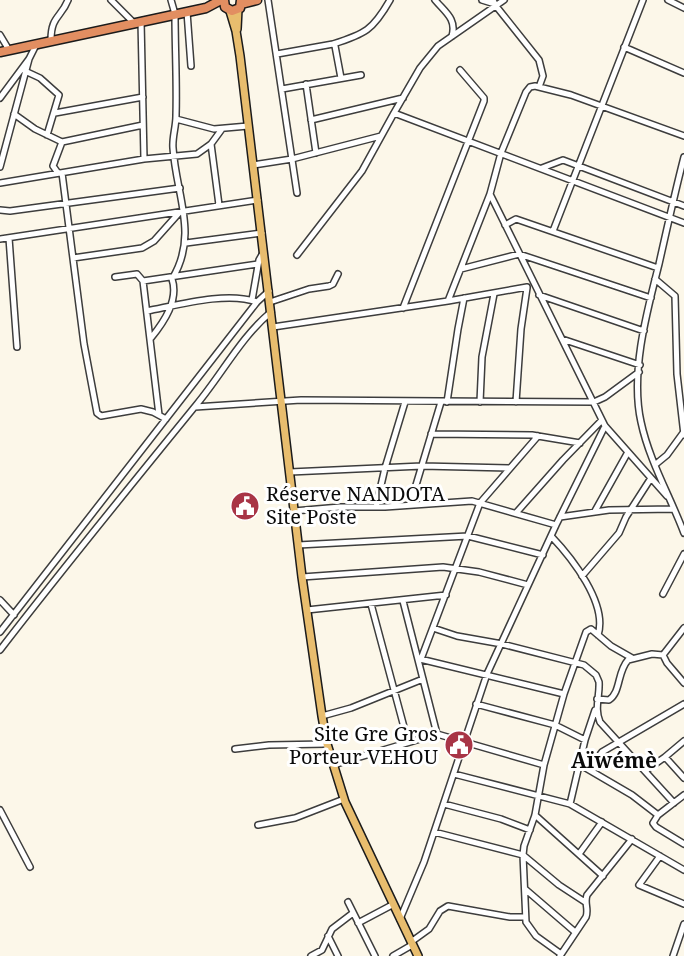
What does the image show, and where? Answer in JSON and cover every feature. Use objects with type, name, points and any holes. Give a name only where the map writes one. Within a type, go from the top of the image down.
[{"type":"highway","points":[[206,8],[223,0],[225,6],[236,7]]},
{"type":"highway","points":[[4,51],[206,8],[236,7],[257,0]]},
{"type":"main road","points":[[236,7],[236,31],[298,545],[327,744],[344,799],[418,956]]},
{"type":"street","points":[[51,40],[53,22],[68,0]]},
{"type":"street","points":[[111,0],[137,22],[143,97],[144,159]]},
{"type":"street","points":[[151,338],[165,321],[174,289],[172,280],[180,266],[186,243],[173,144],[176,119],[175,14],[171,0]]},
{"type":"street","points":[[268,0],[297,193]]},
{"type":"street","points":[[277,54],[333,44],[356,37],[380,19],[390,0]]},
{"type":"street","points":[[435,0],[452,19],[454,30],[452,36]]},
{"type":"street","points":[[482,0],[495,3],[539,60],[543,76],[539,87]]},
{"type":"street","points":[[297,255],[362,171],[420,68],[430,55],[438,46],[495,3],[504,0]]},
{"type":"street","points":[[552,231],[643,0]]},
{"type":"street","points":[[668,0],[684,8]]},
{"type":"street","points":[[187,12],[191,66]]},
{"type":"street","points":[[0,35],[4,51]]},
{"type":"street","points":[[0,98],[29,58],[36,43]]},
{"type":"street","points":[[333,44],[341,78]]},
{"type":"street","points":[[624,47],[684,73]]},
{"type":"street","points":[[0,167],[29,58]]},
{"type":"street","points":[[403,308],[484,101],[484,98],[460,70]]},
{"type":"street","points":[[26,71],[40,78],[59,95],[47,135]]},
{"type":"street","points":[[282,88],[361,75]]},
{"type":"street","points":[[306,84],[316,153]]},
{"type":"street","points":[[448,301],[490,194],[501,153],[530,87],[571,95],[684,136]]},
{"type":"street","points":[[55,113],[143,97]]},
{"type":"street","points":[[311,120],[403,98]]},
{"type":"street","points":[[394,113],[684,223]]},
{"type":"street","points":[[14,114],[24,123],[62,142],[143,125]]},
{"type":"street","points":[[176,119],[210,128],[248,126]]},
{"type":"street","points":[[0,183],[144,159],[197,154],[211,144],[222,129]]},
{"type":"street","points":[[253,165],[292,159],[381,136]]},
{"type":"street","points":[[62,142],[53,166],[60,173],[67,202],[85,350],[97,413],[101,416],[141,409],[166,418]]},
{"type":"street","points":[[211,144],[219,205]]},
{"type":"street","points":[[684,157],[644,331],[639,368],[638,403],[641,422],[684,533]]},
{"type":"street","points":[[542,168],[563,160],[684,206]]},
{"type":"street","points":[[0,210],[180,188]]},
{"type":"street","points":[[490,194],[604,423],[670,500]]},
{"type":"street","points":[[0,239],[258,200]]},
{"type":"street","points":[[73,258],[142,248],[154,241],[183,211]]},
{"type":"street","points":[[505,225],[516,219],[658,268]]},
{"type":"street","points":[[186,243],[262,233]]},
{"type":"street","points":[[9,238],[17,347]]},
{"type":"street","points":[[255,301],[258,264],[263,253]]},
{"type":"street","points":[[461,269],[519,254],[651,298]]},
{"type":"street","points":[[143,281],[258,264]]},
{"type":"street","points":[[115,277],[137,274],[143,281],[159,415]]},
{"type":"street","points":[[270,302],[329,286],[333,284],[338,274]]},
{"type":"street","points":[[655,279],[675,296],[676,352],[684,434],[667,455],[656,464]]},
{"type":"street","points":[[273,327],[535,286]]},
{"type":"street","points":[[516,402],[521,329],[527,288]]},
{"type":"street","points":[[0,633],[255,301],[269,291]]},
{"type":"street","points":[[480,402],[482,357],[495,294]]},
{"type":"street","points":[[540,295],[644,331]]},
{"type":"street","points":[[410,505],[431,434],[444,402],[464,298]]},
{"type":"street","points":[[147,311],[217,299],[255,301]]},
{"type":"street","points":[[0,650],[166,440],[195,407],[249,334],[271,312]]},
{"type":"street","points":[[562,339],[639,368]]},
{"type":"street","points":[[676,352],[684,353]]},
{"type":"street","points":[[195,407],[302,400],[594,402],[605,397],[639,368]]},
{"type":"street","points":[[376,507],[405,402]]},
{"type":"street","points":[[516,513],[580,443],[604,423]]},
{"type":"street","points":[[399,919],[414,889],[487,674],[604,423]]},
{"type":"street","points":[[431,434],[538,436],[580,443]]},
{"type":"street","points":[[419,658],[434,628],[480,503],[538,436]]},
{"type":"street","points":[[595,511],[628,452]]},
{"type":"street","points":[[290,472],[422,466],[509,468]]},
{"type":"street","points":[[582,576],[619,533],[651,478]]},
{"type":"street","points":[[294,512],[339,507],[472,501],[556,525]]},
{"type":"street","points":[[560,517],[632,508],[674,509]]},
{"type":"street","points":[[298,545],[468,536],[543,555]]},
{"type":"street","points":[[551,536],[582,576],[600,614],[601,625],[598,635]]},
{"type":"street","points":[[663,594],[684,554]]},
{"type":"street","points":[[302,577],[456,567],[528,585]]},
{"type":"street","points":[[307,610],[446,595]]},
{"type":"street","points":[[0,600],[14,615]]},
{"type":"street","points":[[403,601],[437,734]]},
{"type":"street","points":[[371,604],[408,742]]},
{"type":"street","points":[[434,628],[457,636],[502,644],[575,662],[587,667],[596,675],[599,682],[596,706],[585,740],[570,804]]},
{"type":"street","points":[[663,654],[684,628]]},
{"type":"street","points":[[632,658],[611,646],[591,629],[588,630],[575,662],[544,765],[535,815],[523,855],[525,917],[529,928],[536,936],[561,955],[587,913],[585,902],[587,896],[632,839]]},
{"type":"street","points":[[678,636],[684,642]]},
{"type":"street","points":[[597,699],[612,698],[617,691],[622,669],[628,660],[663,654]]},
{"type":"street","points":[[663,654],[667,663],[684,683]]},
{"type":"street","points":[[419,658],[564,694]]},
{"type":"street","points":[[322,716],[394,692],[423,679]]},
{"type":"street","points":[[476,704],[555,725],[585,740]]},
{"type":"street","points":[[590,769],[597,756],[684,704]]},
{"type":"street","points":[[596,706],[600,722],[674,803]]},
{"type":"street","points":[[333,765],[437,734],[544,765]]},
{"type":"street","points":[[645,771],[684,741]]},
{"type":"street","points":[[235,749],[269,745],[327,744]]},
{"type":"street","points":[[665,757],[684,778]]},
{"type":"street","points":[[579,764],[632,795],[658,814]]},
{"type":"street","points":[[454,774],[570,804],[684,870]]},
{"type":"street","points":[[684,795],[658,814],[654,825],[684,844]]},
{"type":"street","points":[[258,825],[295,818],[344,799]]},
{"type":"street","points":[[444,804],[501,819],[530,830]]},
{"type":"street","points":[[0,810],[30,867]]},
{"type":"street","points":[[535,815],[603,876]]},
{"type":"street","points":[[579,854],[602,822]]},
{"type":"street","points":[[434,832],[523,855],[559,885],[585,902]]},
{"type":"street","points":[[660,856],[639,885],[684,904]]},
{"type":"street","points":[[525,889],[575,932]]},
{"type":"street","points":[[348,902],[375,956]]},
{"type":"street","points":[[358,923],[392,905]]},
{"type":"street","points":[[393,956],[429,929],[440,911],[448,906],[516,918],[525,917]]},
{"type":"street","points":[[311,956],[325,947],[332,929],[353,913]]},
{"type":"street","points":[[673,956],[684,924]]},
{"type":"street","points":[[328,936],[338,956]]},
{"type":"place","name":"Réserve NANDOTA Site Poste","points":[[245,506]]},
{"type":"place","name":"Site Gre Gros Porteur VEHOU","points":[[459,745]]},
{"type":"district","name":"Aïwémè","points":[[614,761]]}]
